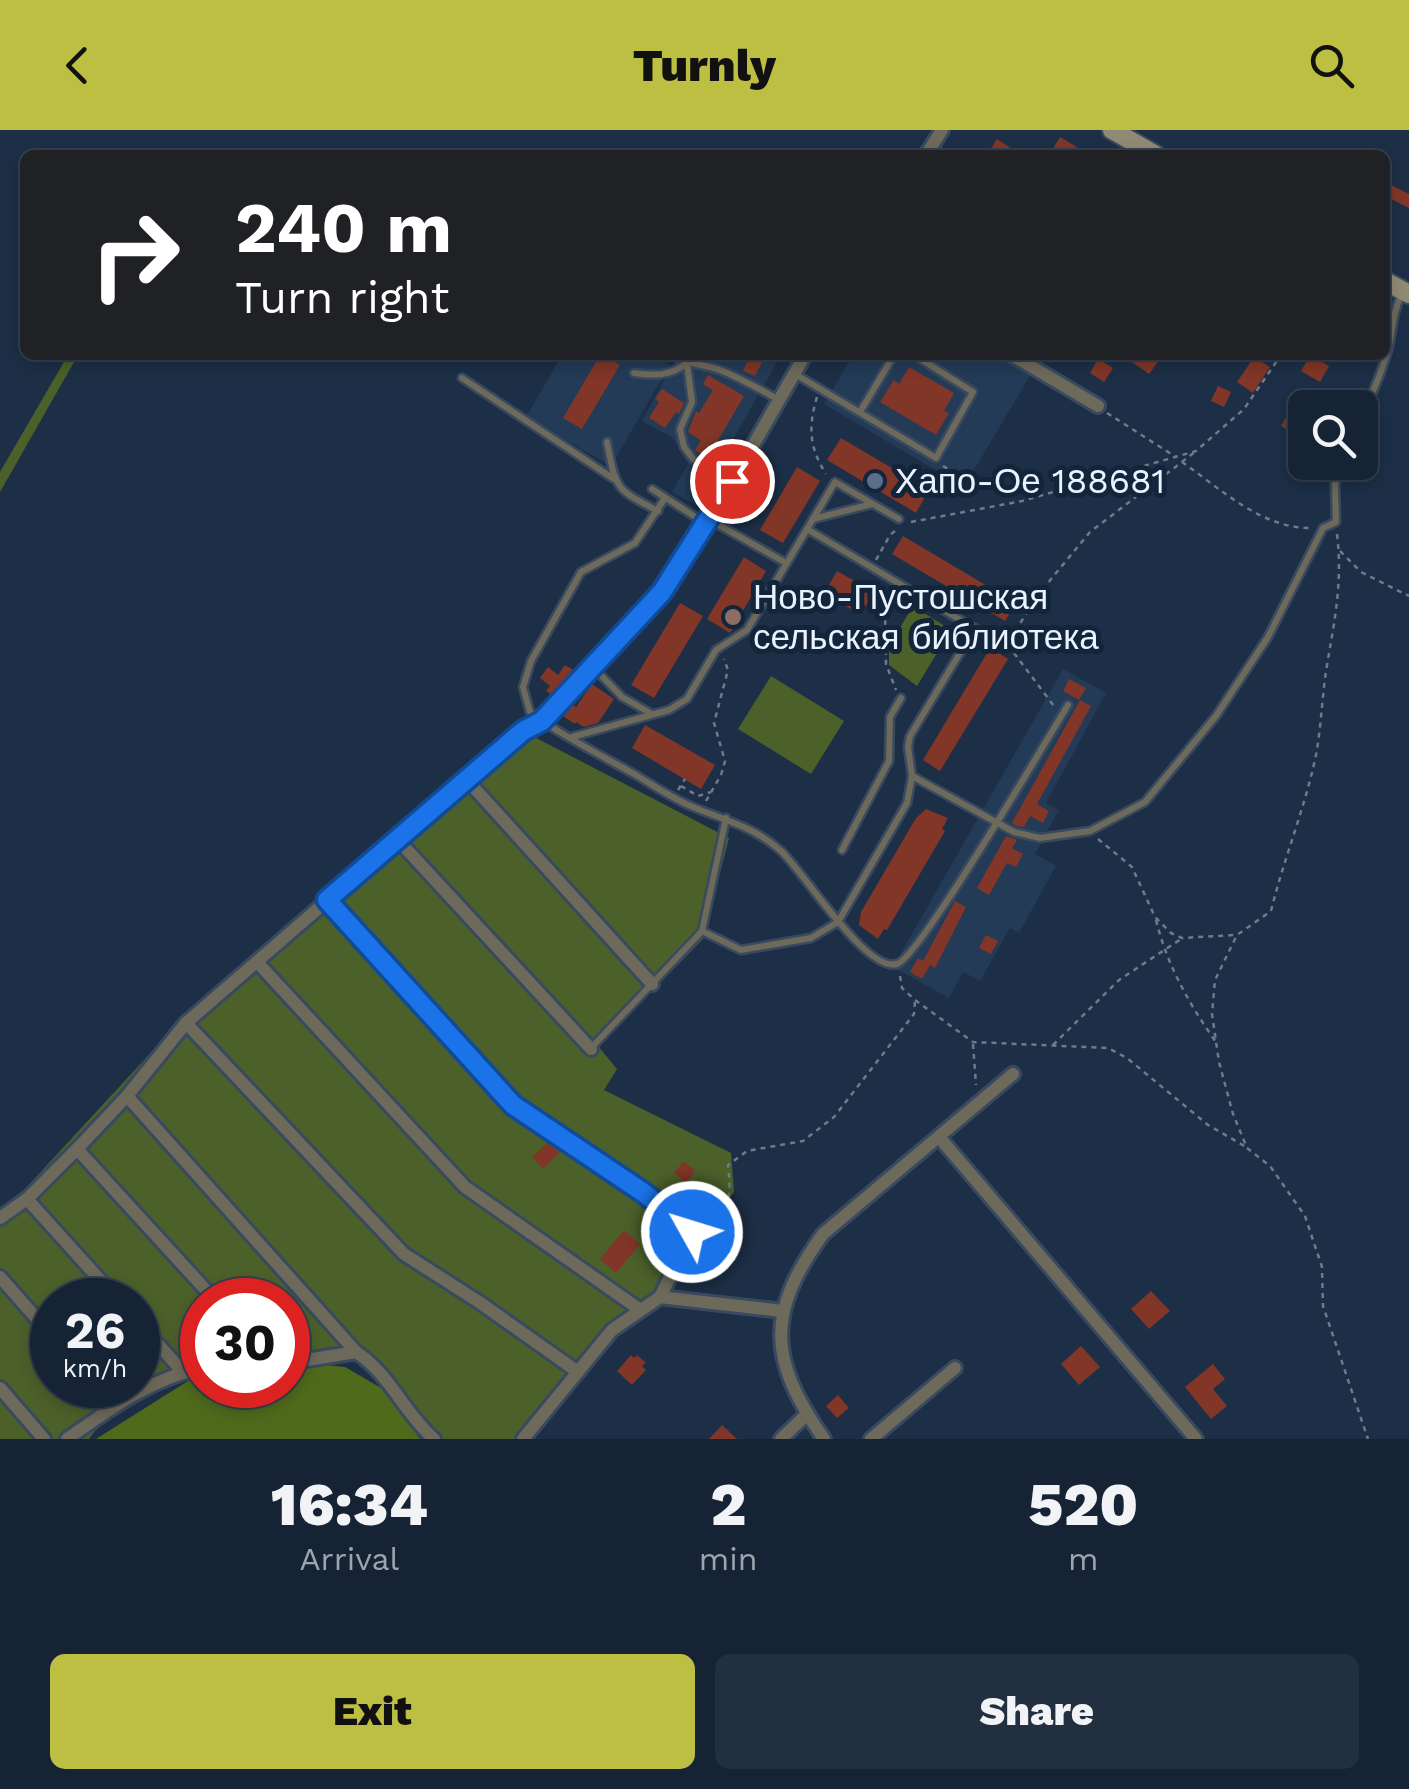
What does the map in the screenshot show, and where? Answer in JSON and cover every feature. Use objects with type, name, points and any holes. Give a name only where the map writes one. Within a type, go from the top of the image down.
[{"type":"street","points":[[1112,130],[1147,150]]},
{"type":"street","points":[[0,1218],[27,1199],[78,1150],[186,1023],[523,731],[542,721],[593,667],[662,592],[708,522],[801,360]]},
{"type":"street","points":[[1020,360],[1098,406]]},
{"type":"street","points":[[467,780],[652,984]]},
{"type":"street","points":[[398,840],[590,1049]]},
{"type":"street","points":[[327,900],[513,1105],[644,1193],[692,1232],[660,1297],[612,1330],[523,1439]]},
{"type":"street","points":[[258,962],[465,1186],[639,1309]]},
{"type":"street","points":[[186,1023],[404,1254],[578,1372]]},
{"type":"street","points":[[824,1439],[787,1377],[781,1342],[783,1311],[800,1266],[823,1234],[1013,1074]]},
{"type":"street","points":[[127,1096],[356,1352],[375,1364],[422,1429],[434,1439]]},
{"type":"street","points":[[939,1136],[1196,1439]]},
{"type":"street","points":[[78,1150],[195,1278]]},
{"type":"street","points":[[27,1199],[98,1278]]},
{"type":"street","points":[[0,1277],[30,1311]]},
{"type":"street","points":[[660,1297],[783,1311]]},
{"type":"street","points":[[160,1346],[180,1369]]},
{"type":"street","points":[[310,1359],[356,1352]]},
{"type":"street","points":[[871,1439],[956,1368]]},
{"type":"street","points":[[0,1388],[44,1439]]},
{"type":"street","points":[[67,1439],[110,1408]]},
{"type":"street","points":[[782,1439],[807,1414]]},
{"type":"lane","points":[[1390,338],[1394,311],[1406,292]]},
{"type":"lane","points":[[681,360],[742,379],[778,400]]},
{"type":"lane","points":[[860,412],[891,360]]},
{"type":"lane","points":[[794,373],[936,458],[973,392],[922,360]]},
{"type":"lane","points":[[1375,390],[1385,360]]},
{"type":"lane","points":[[634,373],[673,373],[687,364]]},
{"type":"lane","points":[[687,364],[692,402],[680,429],[684,448],[694,460],[732,481]]},
{"type":"lane","points":[[462,378],[614,479]]},
{"type":"lane","points":[[607,442],[614,479],[622,492],[658,511]]},
{"type":"lane","points":[[912,776],[1014,832],[1040,838],[1090,831],[1144,802],[1216,716],[1268,637],[1323,528],[1336,522],[1338,480]]},
{"type":"lane","points":[[569,737],[680,706],[716,650],[747,630],[835,482],[899,520]]},
{"type":"lane","points":[[652,489],[786,564]]},
{"type":"lane","points":[[666,498],[636,542],[581,572],[530,661],[524,687],[530,712],[701,810],[726,818],[778,848],[800,870],[851,939],[888,964],[905,958],[931,923],[998,824],[1068,706]]},
{"type":"lane","points":[[812,520],[873,504]]},
{"type":"lane","points":[[807,529],[1006,647]]},
{"type":"lane","points":[[702,932],[742,950],[811,938],[838,922],[907,803],[912,776],[910,736],[975,628]]},
{"type":"lane","points":[[593,667],[622,697],[653,714]]},
{"type":"lane","points":[[842,850],[889,761],[890,718],[902,698]]},
{"type":"lane","points":[[889,746],[908,747]]},
{"type":"lane","points":[[590,1049],[702,932],[726,818]]},
{"type":"path","points":[[1062,716],[1019,658],[1006,647],[1036,596],[1090,532],[1244,409],[1278,360]]},
{"type":"path","points":[[819,388],[810,423],[813,444],[824,472],[835,482]]},
{"type":"path","points":[[1098,406],[1264,518],[1292,528],[1323,528]]},
{"type":"path","points":[[902,698],[889,680],[885,613],[871,567],[890,534],[905,523],[1022,501],[1196,450]]},
{"type":"path","points":[[936,458],[968,480]]},
{"type":"path","points":[[1248,1148],[1233,1114],[1216,1043],[1212,1014],[1215,980],[1237,935],[1271,910],[1302,811],[1316,753],[1340,598],[1336,522]]},
{"type":"path","points":[[1339,550],[1361,572],[1409,596]]},
{"type":"path","points":[[701,810],[725,760],[714,723],[728,670],[727,662],[716,650]]},
{"type":"path","points":[[681,786],[698,796],[711,792]]},
{"type":"path","points":[[1090,831],[1132,867],[1155,917],[1163,950],[1216,1043]]},
{"type":"path","points":[[1155,917],[1170,933],[1182,938],[1237,935]]},
{"type":"path","points":[[1051,1046],[1119,980],[1182,938]]},
{"type":"path","points":[[896,964],[902,988],[973,1042],[1108,1048],[1126,1058],[1208,1125],[1270,1166],[1304,1216],[1322,1268],[1323,1306],[1368,1439]]},
{"type":"path","points":[[692,1232],[715,1222],[729,1204],[728,1165],[747,1151],[803,1140],[834,1117],[914,1014],[915,1000]]},
{"type":"path","points":[[973,1042],[976,1106]]},
{"type":"shaded area","points":[[559,360],[661,360],[670,365],[611,466],[526,417]]},
{"type":"shaded area","points":[[675,360],[778,360],[696,505],[672,492],[688,464],[673,438],[642,421]]},
{"type":"shaded area","points":[[850,360],[1007,360],[1031,374],[964,487],[824,404]]},
{"type":"shaded area","points":[[1063,669],[1106,693],[1046,803],[1059,810],[1035,854],[1056,866],[1019,933],[1010,928],[980,981],[963,972],[949,998],[893,967]]},
{"type":"green space","points":[[65,360],[75,360],[0,492],[0,472]]},
{"type":"green space","points":[[913,606],[951,630],[917,686],[889,665],[889,646]]},
{"type":"green space","points":[[771,676],[844,721],[811,774],[738,729]]},
{"type":"green space","points":[[515,727],[729,838],[703,939],[598,1046],[617,1069],[604,1090],[731,1153],[734,1192],[655,1292],[612,1322],[515,1439],[426,1439],[373,1369],[355,1360],[310,1365],[310,1278],[180,1278],[180,1383],[160,1391],[160,1278],[30,1278],[30,1408],[126,1408],[109,1418],[89,1439],[0,1439],[0,1208],[24,1190],[193,1007],[464,776]]},
{"type":"green space","points":[[310,1363],[345,1367],[388,1392],[420,1439],[96,1439],[145,1408],[160,1408],[160,1399],[180,1386],[180,1408],[310,1408]]},
{"type":"building","points":[[1060,137],[1077,147],[1076,150],[1052,150]]},
{"type":"building","points":[[997,139],[1014,150],[990,150]]},
{"type":"building","points":[[1390,184],[1409,194],[1409,208],[1390,198]]},
{"type":"building","points":[[597,360],[620,365],[582,429],[563,418]]},
{"type":"building","points":[[748,360],[762,362],[755,376],[743,371]]},
{"type":"building","points":[[1097,360],[1113,368],[1104,382],[1090,373]]},
{"type":"building","points":[[1129,360],[1159,360],[1149,374]]},
{"type":"building","points":[[1252,360],[1270,367],[1253,393],[1237,382]]},
{"type":"building","points":[[1307,360],[1319,360],[1329,366],[1320,382],[1301,371]]},
{"type":"building","points":[[909,367],[954,393],[944,411],[949,413],[936,435],[880,402],[894,380],[899,384]]},
{"type":"building","points":[[708,375],[744,396],[707,459],[695,450],[701,441],[688,432],[696,411],[699,413],[713,390],[703,384]]},
{"type":"building","points":[[1218,386],[1231,392],[1224,407],[1211,401]]},
{"type":"building","points":[[662,389],[684,403],[665,428],[649,418]]},
{"type":"building","points":[[841,438],[929,490],[916,513],[827,460]]},
{"type":"building","points":[[797,467],[820,481],[783,543],[760,530]]},
{"type":"building","points":[[903,536],[1016,603],[1005,621],[892,554]]},
{"type":"building","points":[[744,557],[766,571],[730,633],[707,619]]},
{"type":"building","points":[[837,571],[874,592],[866,606],[861,603],[856,612],[830,597],[835,588],[829,585]]},
{"type":"building","points":[[680,603],[703,616],[654,698],[631,685]]},
{"type":"building","points":[[990,648],[1008,659],[940,771],[923,760]]},
{"type":"building","points":[[565,665],[575,671],[552,695],[546,691],[550,686],[540,678],[548,667],[558,675]]},
{"type":"building","points":[[1069,679],[1086,688],[1079,700],[1063,691]]},
{"type":"building","points":[[592,684],[614,699],[598,723],[584,727],[561,715],[572,704],[576,707]]},
{"type":"building","points":[[1080,700],[1091,706],[1037,804],[1049,811],[1043,823],[1030,816],[1024,827],[1016,826],[1012,823]]},
{"type":"building","points":[[645,725],[715,765],[701,789],[632,748]]},
{"type":"building","points":[[926,809],[948,818],[942,829],[945,831],[878,939],[859,925],[861,912],[916,818]]},
{"type":"building","points":[[1006,836],[1017,840],[1012,848],[1023,854],[1016,867],[1007,863],[989,895],[977,888]]},
{"type":"building","points":[[955,901],[966,907],[935,968],[930,965],[922,979],[910,972],[918,958],[923,961]]},
{"type":"building","points":[[986,935],[998,941],[991,954],[979,948]]},
{"type":"building","points":[[549,1141],[562,1150],[543,1169],[532,1157]]},
{"type":"building","points":[[684,1161],[695,1171],[686,1183],[674,1173]]},
{"type":"building","points":[[624,1230],[640,1244],[616,1273],[600,1259]]},
{"type":"building","points":[[1151,1291],[1170,1311],[1149,1329],[1131,1309]]},
{"type":"building","points":[[1081,1346],[1100,1367],[1079,1385],[1061,1364]]},
{"type":"building","points":[[631,1355],[646,1363],[642,1366],[646,1370],[632,1385],[617,1371]]},
{"type":"building","points":[[1213,1364],[1225,1379],[1213,1389],[1227,1406],[1211,1419],[1185,1387]]},
{"type":"building","points":[[838,1395],[849,1408],[837,1418],[826,1406]]},
{"type":"building","points":[[722,1425],[737,1439],[709,1439]]},
{"type":"place","name":"Хапо-Ое 188681","points":[[875,481]]},
{"type":"place","name":"Ново-Пустошская сельская библиотека","points":[[733,617]]},
{"type":"route","points":[[692,1232],[644,1193],[513,1105],[327,900],[523,731],[542,721],[662,592],[732,481]]}]
